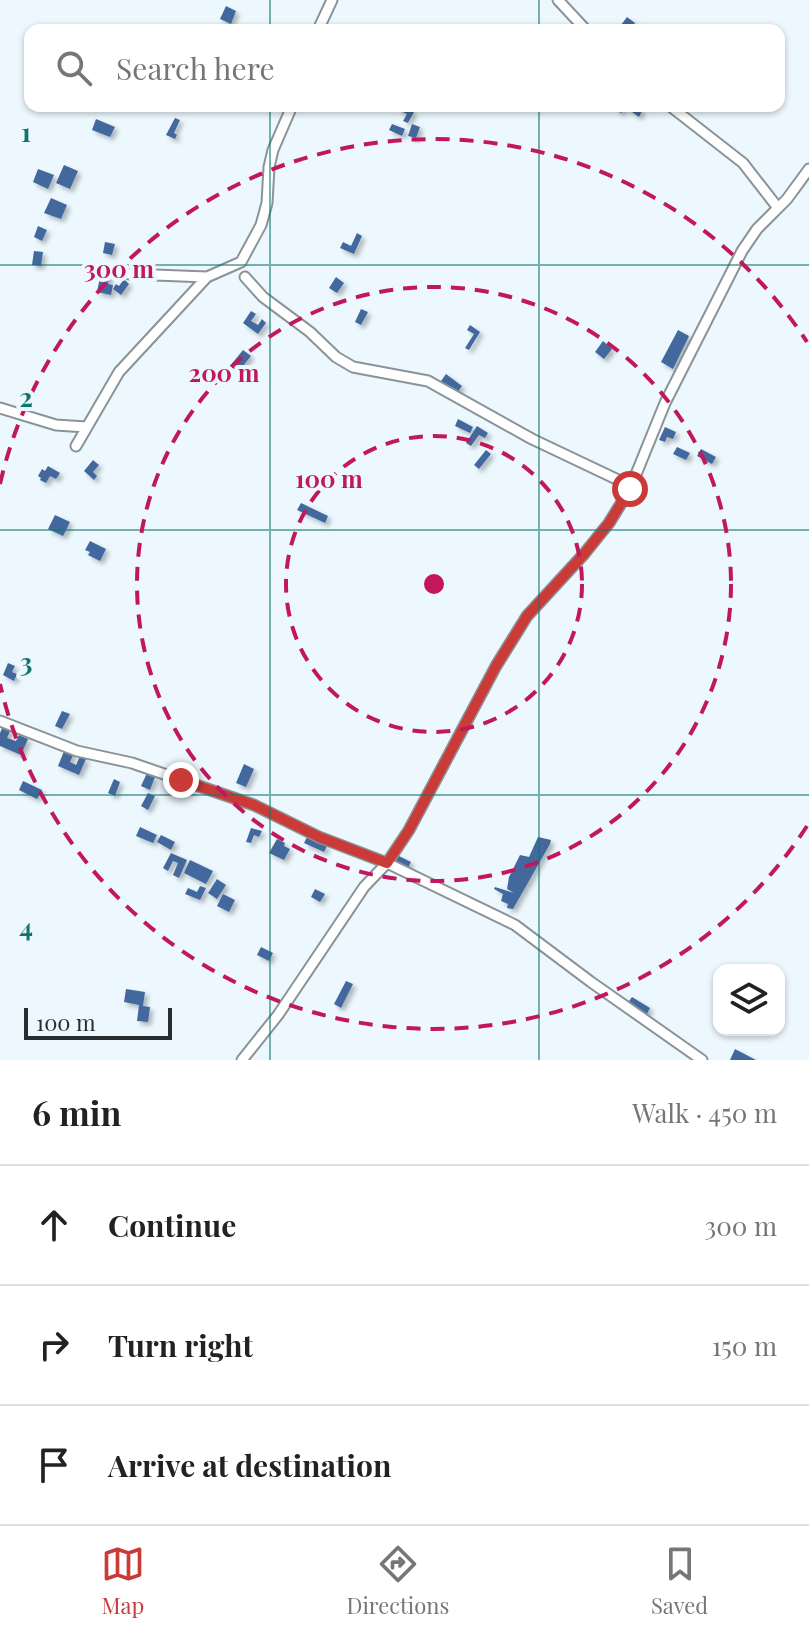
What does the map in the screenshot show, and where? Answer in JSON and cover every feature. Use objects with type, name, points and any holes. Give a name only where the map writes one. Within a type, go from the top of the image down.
[{"type":"street","points":[[321,24],[332,0]]},
{"type":"street","points":[[558,0],[580,24]]},
{"type":"street","points":[[76,446],[119,372],[207,277],[241,262],[261,225],[267,203],[273,150],[290,112]]},
{"type":"street","points":[[678,112],[743,163],[778,208]]},
{"type":"street","points":[[242,1060],[278,1015],[364,887],[387,863],[409,830],[496,666],[527,616],[609,523],[631,486],[671,390],[742,251],[809,169]]},
{"type":"street","points":[[129,274],[207,277]]},
{"type":"street","points":[[245,277],[263,297],[310,332],[336,357],[353,367],[428,381],[532,439],[631,486]]},
{"type":"street","points":[[0,408],[56,425],[86,427]]},
{"type":"street","points":[[0,721],[77,751],[132,763],[254,805],[319,837],[387,863],[515,925],[702,1060]]},
{"type":"building","points":[[226,6],[236,11],[231,24],[220,19]]},
{"type":"building","points":[[627,17],[635,23],[634,24],[622,24]]},
{"type":"building","points":[[402,112],[414,112],[408,123],[403,121],[407,114]]},
{"type":"building","points":[[175,118],[180,120],[174,133],[177,135],[175,139],[166,135]]},
{"type":"building","points":[[96,119],[115,127],[110,137],[92,130]]},
{"type":"building","points":[[392,124],[405,129],[402,136],[389,130]]},
{"type":"building","points":[[412,124],[420,127],[416,138],[408,136]]},
{"type":"building","points":[[64,165],[78,171],[70,189],[56,183]]},
{"type":"building","points":[[38,169],[54,175],[48,189],[33,182]]},
{"type":"building","points":[[51,198],[67,205],[61,219],[44,213]]},
{"type":"building","points":[[38,226],[47,230],[42,241],[34,237]]},
{"type":"building","points":[[357,233],[362,236],[354,254],[340,248],[343,242],[351,246]]},
{"type":"building","points":[[105,242],[115,244],[112,255],[103,253]]},
{"type":"building","points":[[34,251],[43,252],[41,266],[32,265]]},
{"type":"building","points":[[101,272],[110,274],[108,284],[113,285],[111,295],[97,292]]},
{"type":"building","points":[[336,277],[344,283],[337,293],[329,288]]},
{"type":"building","points":[[124,279],[129,284],[121,295],[113,289]]},
{"type":"building","points":[[361,309],[368,312],[361,325],[355,322]]},
{"type":"building","points":[[251,311],[256,314],[251,321],[258,325],[262,319],[266,323],[258,334],[243,323]]},
{"type":"building","points":[[470,325],[480,332],[469,350],[465,348],[474,334],[467,330]]},
{"type":"building","points":[[678,330],[689,336],[673,369],[661,362]]},
{"type":"building","points":[[603,341],[612,349],[604,359],[595,352]]},
{"type":"building","points":[[243,350],[251,356],[238,372],[230,366]]},
{"type":"building","points":[[446,374],[462,386],[457,393],[441,381]]},
{"type":"building","points":[[458,419],[473,427],[470,433],[455,426]]},
{"type":"building","points":[[477,426],[488,433],[485,438],[479,435],[471,446],[466,443]]},
{"type":"building","points":[[665,427],[676,432],[673,439],[667,437],[665,442],[659,440]]},
{"type":"building","points":[[677,447],[690,453],[686,460],[673,454]]},
{"type":"building","points":[[701,449],[716,457],[712,464],[697,456]]},
{"type":"building","points":[[486,450],[491,454],[479,469],[474,465]]},
{"type":"building","points":[[93,460],[99,465],[93,472],[97,476],[94,480],[84,471]]},
{"type":"building","points":[[48,466],[60,473],[56,479],[50,476],[46,483],[38,476]]},
{"type":"building","points":[[301,503],[328,516],[325,523],[297,510]]},
{"type":"building","points":[[55,515],[70,522],[63,536],[48,529]]},
{"type":"building","points":[[90,541],[106,549],[100,561],[85,550]]},
{"type":"building","points":[[8,663],[15,666],[12,672],[17,674],[14,681],[3,675]]},
{"type":"building","points":[[62,711],[70,714],[62,729],[55,726]]},
{"type":"building","points":[[3,726],[11,729],[7,738],[16,741],[19,735],[28,739],[21,755],[0,746]]},
{"type":"building","points":[[65,749],[74,753],[70,762],[76,765],[80,756],[86,759],[79,775],[58,766]]},
{"type":"building","points":[[244,764],[254,769],[246,787],[236,783]]},
{"type":"building","points":[[147,773],[155,777],[150,790],[141,786]]},
{"type":"building","points":[[114,779],[120,782],[115,796],[108,793]]},
{"type":"building","points":[[23,781],[42,790],[37,799],[19,790]]},
{"type":"building","points":[[148,793],[155,796],[148,810],[141,806]]},
{"type":"building","points":[[140,827],[157,835],[153,843],[136,836]]},
{"type":"building","points":[[251,828],[262,831],[259,837],[254,835],[251,843],[246,842]]},
{"type":"building","points":[[161,835],[175,842],[171,850],[157,842]]},
{"type":"building","points":[[307,837],[327,846],[324,852],[304,843]]},
{"type":"building","points":[[538,837],[551,840],[550,844],[513,909],[507,908],[508,904],[501,901],[503,894],[494,889],[514,893],[507,889],[509,877],[520,855],[529,857]]},
{"type":"building","points":[[277,839],[290,849],[284,860],[269,853]]},
{"type":"building","points":[[171,853],[187,860],[179,878],[173,875],[178,863],[173,861],[168,871],[163,868]]},
{"type":"building","points":[[397,855],[411,862],[407,870],[393,863]]},
{"type":"building","points":[[190,860],[213,871],[206,884],[184,873]]},
{"type":"building","points":[[217,879],[226,885],[217,899],[208,893]]},
{"type":"building","points":[[200,886],[206,888],[200,900],[185,894],[188,888],[197,892]]},
{"type":"building","points":[[315,889],[325,894],[320,902],[311,897]]},
{"type":"building","points":[[223,894],[235,900],[229,912],[217,906]]},
{"type":"building","points":[[261,947],[273,953],[269,961],[257,955]]},
{"type":"building","points":[[346,981],[353,984],[341,1008],[334,1004]]},
{"type":"building","points":[[126,989],[145,992],[143,1006],[150,1007],[148,1022],[137,1021],[139,1005],[124,1002]]},
{"type":"building","points":[[632,997],[650,1008],[646,1016],[627,1004]]},
{"type":"building","points":[[735,1049],[756,1060],[730,1060]]},
{"type":"route","points":[[181,780],[254,805],[319,837],[387,863],[409,830],[470,713],[527,616],[584,554],[609,523],[630,489]]}]
